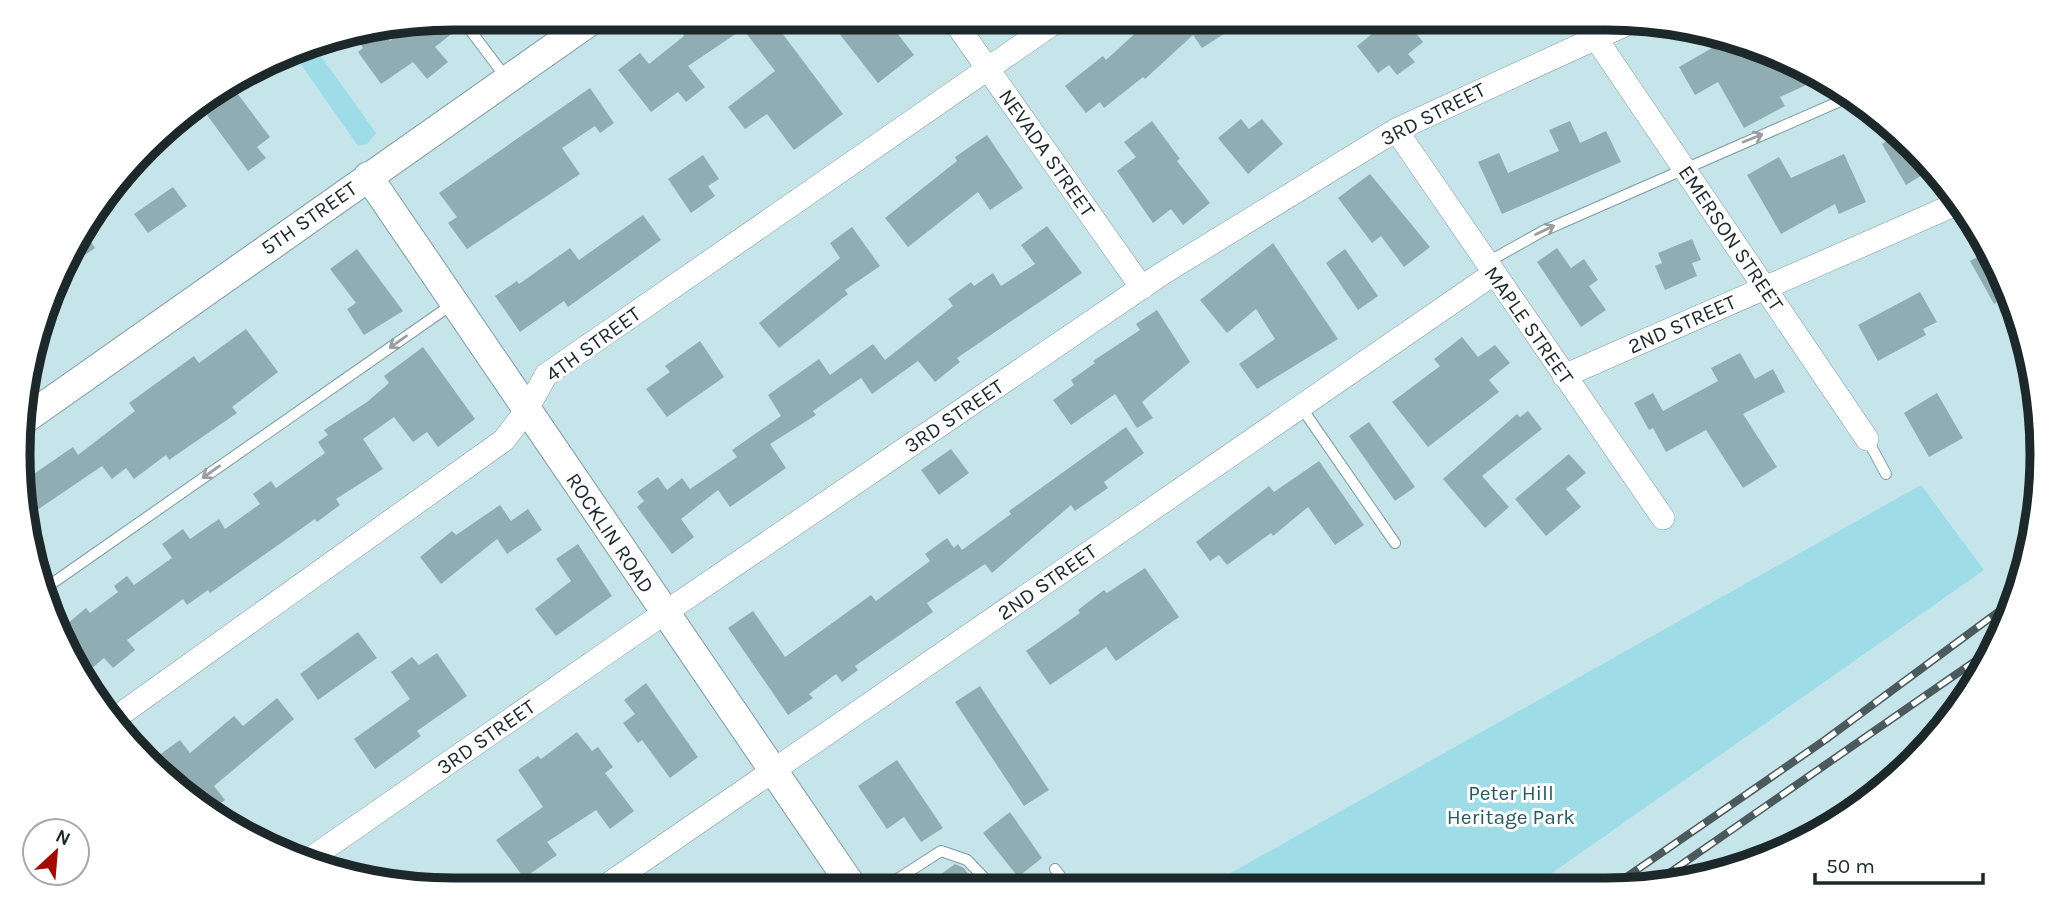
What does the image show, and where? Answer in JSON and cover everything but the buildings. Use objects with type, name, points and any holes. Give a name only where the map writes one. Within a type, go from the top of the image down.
[{"type":"street","name":"5TH STREET","points":[[32,414],[578,30]]},
{"type":"street","name":"NEVADA STREET","points":[[961,30],[1142,288]]},
{"type":"street","name":"4TH STREET","points":[[120,715],[504,440],[526,411],[546,375],[1043,30]]},
{"type":"street","name":"3RD STREET","points":[[316,855],[1142,288],[1396,130],[1611,30]]},
{"type":"street","name":"EMERSON STREET","points":[[1595,37],[1867,439]]},
{"type":"street","name":"MAPLE STREET","points":[[1396,130],[1663,519]]},
{"type":"street","name":"ROCKLIN ROAD","points":[[368,176],[846,878]]},
{"type":"street","name":"2ND STREET","points":[[1564,376],[1951,206]]},
{"type":"street","name":"2ND STREET","points":[[618,878],[1301,407],[1489,269]]},
{"type":"lane","points":[[470,30],[507,79]]},
{"type":"lane","points":[[1489,269],[1543,231],[1683,167],[1841,101]]},
{"type":"lane","points":[[50,585],[454,303]]},
{"type":"lane","points":[[1301,407],[1395,543]]},
{"type":"lane","points":[[1867,439],[1886,474]]},
{"type":"lane","points":[[899,878],[941,851],[967,860],[984,878]]},
{"type":"lane","points":[[1055,869],[1062,878]]},
{"type":"green space","points":[[318,52],[376,133],[367,144],[358,146],[298,60]]},
{"type":"green space","name":"Peter Hill Heritage Park","points":[[1921,485],[1984,570],[1545,878],[1222,878]]},
{"type":"railway","points":[[1626,877],[1825,740],[2000,611]]},
{"type":"railway","points":[[1668,874],[1976,660]]}]
